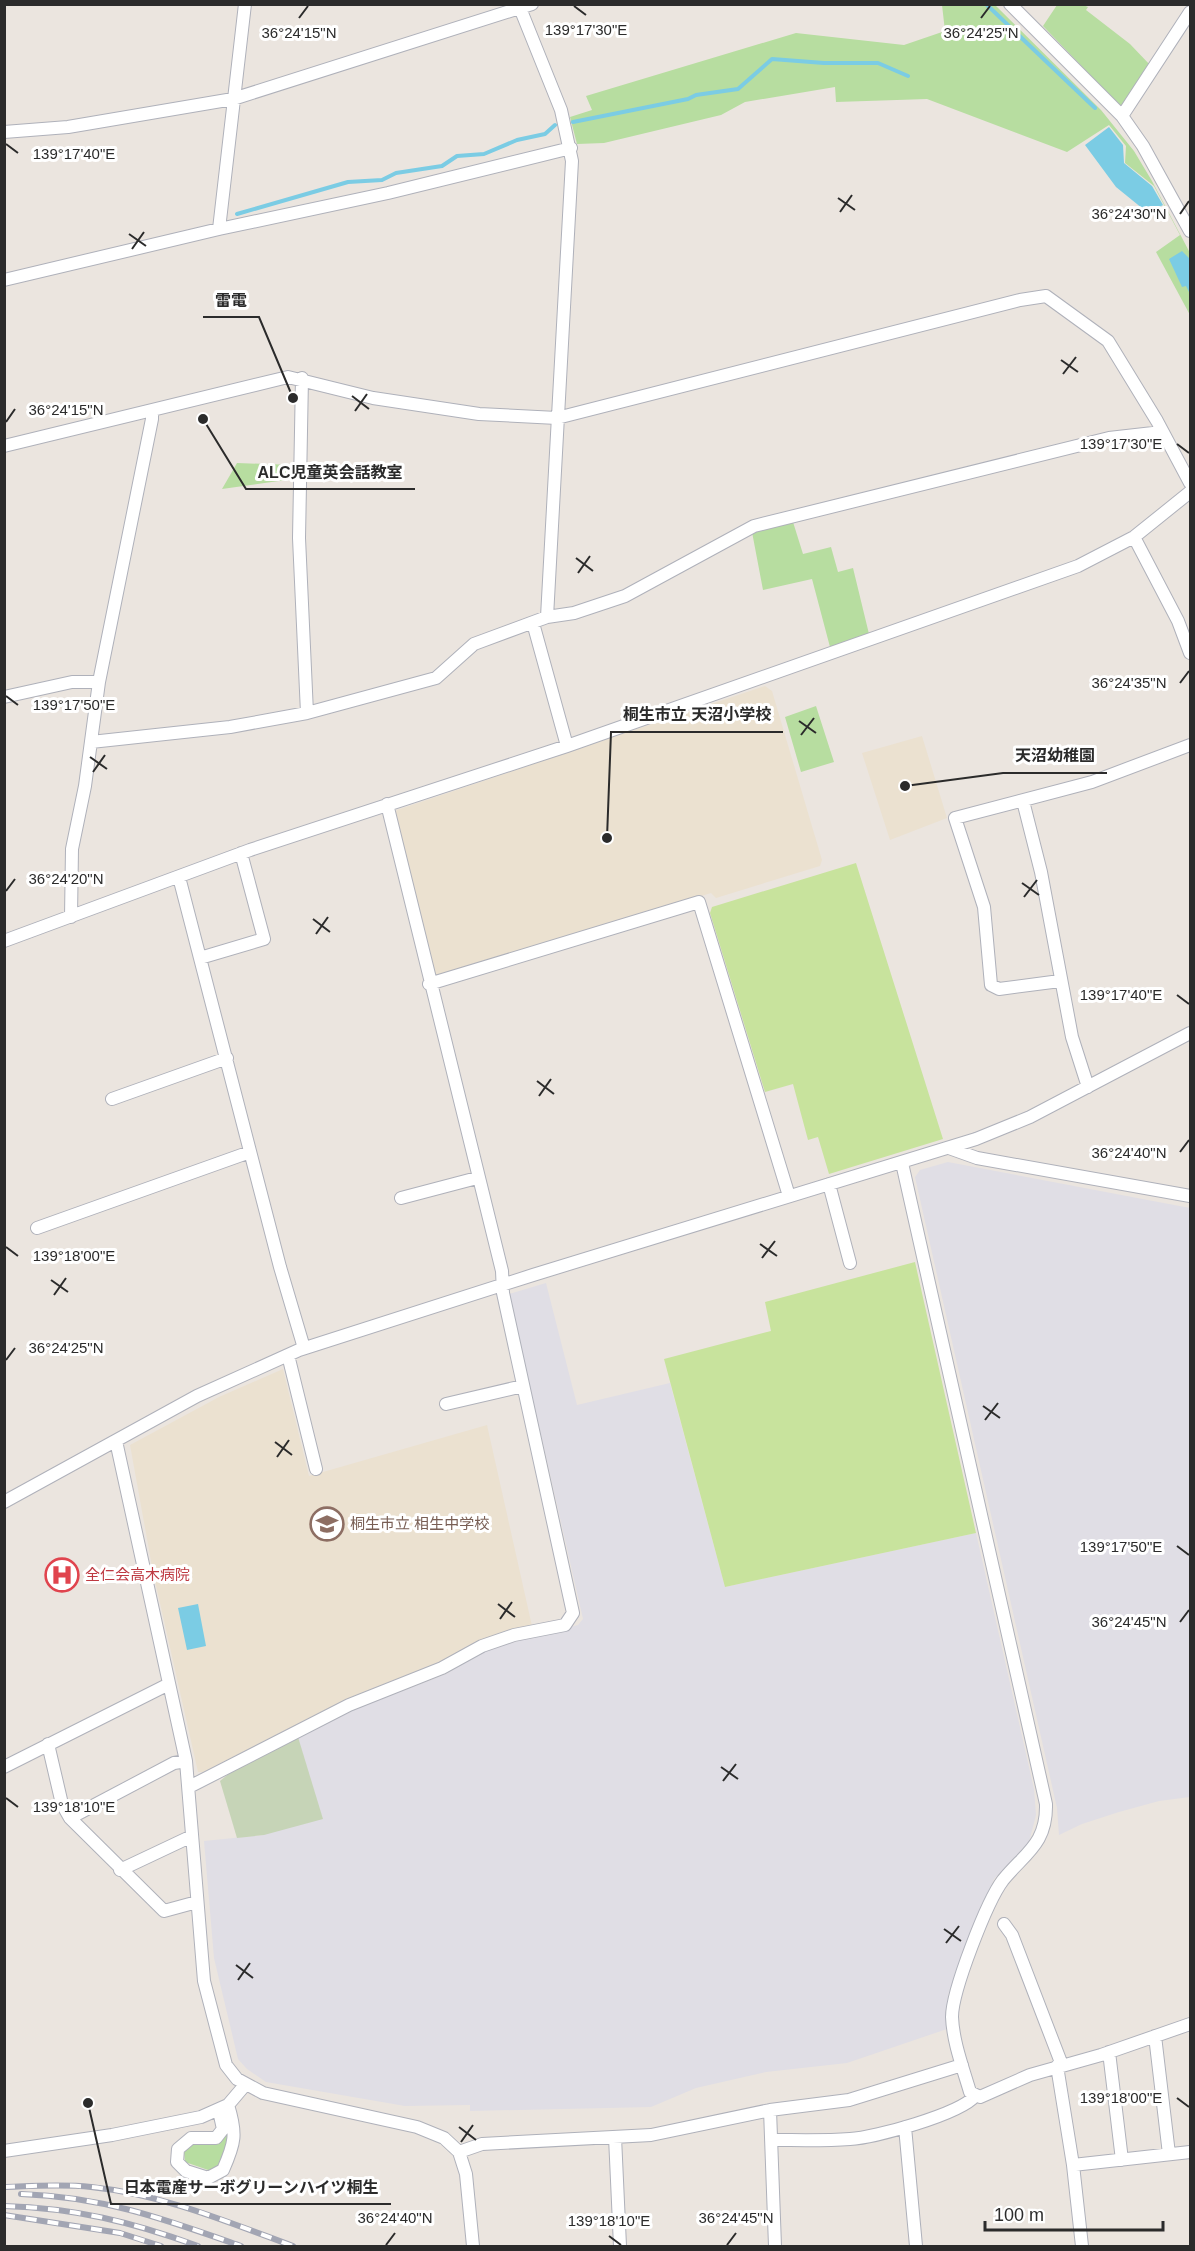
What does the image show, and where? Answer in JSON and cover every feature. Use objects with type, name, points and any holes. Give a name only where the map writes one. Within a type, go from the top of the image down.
[{"type":"street","points":[[219,229],[245,4]]},
{"type":"street","points":[[1010,4],[1122,116],[1143,146],[1191,231]]},
{"type":"street","points":[[4,132],[68,127],[233,99],[526,6],[561,110],[571,148],[547,617]]},
{"type":"street","points":[[1122,116],[1191,12]]},
{"type":"street","points":[[4,280],[219,229],[388,193],[571,148]]},
{"type":"street","points":[[4,446],[281,378],[302,378],[373,398],[479,414],[557,418],[1020,300],[1046,296],[1108,342],[1191,483]]},
{"type":"street","points":[[302,378],[299,538],[308,713]]},
{"type":"street","points":[[71,917],[72,849],[99,682],[152,410]]},
{"type":"street","points":[[91,742],[230,727],[308,713],[436,678],[474,644],[547,617],[574,613],[624,596],[754,526],[1109,438],[1162,432]]},
{"type":"street","points":[[4,941],[241,853],[567,746],[1078,566],[1134,537],[1191,492]]},
{"type":"street","points":[[1134,537],[1178,621],[1191,653]]},
{"type":"street","points":[[533,623],[567,746]]},
{"type":"street","points":[[4,697],[72,682],[99,682]]},
{"type":"street","points":[[1060,981],[999,989],[991,985],[984,907],[955,818],[1092,782],[1191,745]]},
{"type":"street","points":[[1023,801],[1041,873],[1071,1037],[1088,1087]]},
{"type":"street","points":[[189,1787],[349,1705],[442,1668],[482,1646],[514,1635],[565,1625],[570,1621],[573,1613],[523,1386],[502,1271],[429,984],[387,804]]},
{"type":"street","points":[[200,958],[264,939],[241,853]]},
{"type":"street","points":[[179,876],[250,1152],[304,1348]]},
{"type":"street","points":[[429,984],[699,902],[789,1196]]},
{"type":"street","points":[[4,1502],[212,1388],[304,1348],[949,1148],[1030,1117],[1191,1033]]},
{"type":"street","points":[[112,1099],[227,1058]]},
{"type":"street","points":[[949,1148],[977,1158],[1191,1196]]},
{"type":"street","points":[[37,1228],[250,1152]]},
{"type":"street","points":[[903,1163],[1046,1804],[1046,1815],[1039,1840],[998,1888],[957,1991],[952,2015],[953,2030],[970,2092],[975,2096]]},
{"type":"street","points":[[400,1198],[477,1178]]},
{"type":"street","points":[[829,1184],[850,1263]]},
{"type":"street","points":[[288,1355],[316,1469]]},
{"type":"street","points":[[446,1404],[523,1386]]},
{"type":"street","points":[[116,1441],[186,1761],[204,1981],[226,2065],[245,2085],[270,2095],[417,2127],[444,2138],[459,2152],[469,2186],[473,2247]]},
{"type":"street","points":[[4,1767],[169,1684]]},
{"type":"street","points":[[48,1744],[62,1804],[70,1818],[164,1911],[197,1902]]},
{"type":"street","points":[[70,1818],[174,1763],[186,1761]]},
{"type":"street","points":[[120,1870],[192,1836]]},
{"type":"street","points":[[1004,1924],[1012,1935],[1059,2066],[1082,2247]]},
{"type":"street","points":[[771,2140],[852,2139],[905,2127],[965,2106],[975,2096],[987,2094],[1059,2066],[1109,2052],[1191,2024]]},
{"type":"street","points":[[1155,2037],[1169,2154]]},
{"type":"street","points":[[1109,2052],[1122,2160]]},
{"type":"street","points":[[459,2152],[482,2144],[651,2135],[770,2110],[856,2098],[962,2065]]},
{"type":"street","points":[[4,2151],[134,2132],[223,2108],[245,2085]]},
{"type":"street","points":[[223,2108],[234,2126],[235,2140],[223,2170],[208,2178],[186,2171],[177,2162],[178,2149],[191,2138],[216,2138],[223,2129],[223,2108]]},
{"type":"street","points":[[770,2110],[775,2247]]},
{"type":"street","points":[[905,2127],[916,2247]]},
{"type":"street","points":[[615,2137],[620,2247]]},
{"type":"street","points":[[1073,2165],[1191,2152]]},
{"type":"shaded area","points":[[765,686],[772,691],[822,860],[820,866],[716,898],[711,893],[436,978],[430,974],[394,815],[397,810]]},
{"type":"shaded area","points":[[922,736],[947,818],[890,840],[862,753]]},
{"type":"shaded area","points":[[948,1162],[1190,1208],[1190,1797],[1159,1801],[1119,1812],[1082,1824],[1059,1835],[1057,1808],[915,1177],[920,1170]]},
{"type":"shaded area","points":[[546,1283],[577,1405],[670,1383],[725,1587],[976,1533],[1034,1789],[1036,1815],[1029,1842],[994,1879],[973,1929],[948,1995],[947,2029],[847,2063],[766,2072],[696,2088],[651,2107],[470,2111],[470,2105],[405,2106],[266,2082],[247,2069],[238,2059],[214,1958],[204,1841],[264,1835],[298,1737],[355,1709],[446,1674],[488,1649],[578,1625],[583,1619],[509,1294]]},
{"type":"shaded area","name":"桐生市立 相生中学校","points":[[283,1369],[309,1476],[487,1425],[532,1626],[479,1641],[440,1664],[351,1697],[203,1772],[198,1772],[153,1572],[130,1445],[219,1397]]},
{"type":"green space","points":[[942,5],[995,5],[1101,110],[1134,151],[1152,181],[1190,253],[1190,315],[1156,252],[1180,235],[1154,186],[1125,163],[1126,146],[1109,125],[1067,152],[927,99],[836,102],[835,87],[745,102],[721,115],[604,143],[577,144],[570,117],[592,110],[586,96],[796,33],[904,45],[945,31]]},
{"type":"green space","points":[[1057,5],[1088,7],[1086,10],[1130,44],[1151,66],[1126,105],[1119,105],[1043,26]]},
{"type":"green space","points":[[237,463],[293,465],[293,479],[222,489]]},
{"type":"green space","points":[[793,522],[803,554],[831,547],[838,572],[853,568],[869,634],[830,647],[812,579],[763,590],[752,532]]},
{"type":"green space","points":[[816,706],[834,762],[801,772],[785,717]]},
{"type":"green space","points":[[856,863],[943,1139],[829,1174],[818,1137],[808,1140],[793,1084],[765,1092],[710,913],[712,907]]},
{"type":"green space","points":[[915,1262],[976,1533],[725,1587],[664,1359],[771,1331],[765,1302]]},
{"type":"green space","points":[[298,1737],[323,1819],[264,1835],[237,1838],[220,1781],[232,1771]]},
{"type":"green space","points":[[227,2121],[229,2134],[220,2167],[211,2171],[185,2162],[184,2152],[194,2142],[208,2145],[220,2142]]},
{"type":"water","points":[[1109,127],[1123,145],[1124,163],[1152,186],[1163,205],[1148,213],[1116,187],[1085,145]]},
{"type":"water","points":[[1182,251],[1190,259],[1190,294],[1186,286],[1182,287],[1169,259]]},
{"type":"water","points":[[198,1604],[206,1646],[187,1650],[178,1608]]},
{"type":"waterway","points":[[986,4],[1095,108]]},
{"type":"waterway","points":[[573,122],[688,99],[696,95],[738,89],[772,59],[824,63],[878,63],[908,76]]},
{"type":"waterway","points":[[237,214],[348,182],[382,180],[396,173],[442,166],[457,156],[484,154],[517,140],[545,134],[555,125]]},
{"type":"railway","points":[[4,2187],[80,2186],[143,2196],[194,2210],[293,2246]]},
{"type":"railway","points":[[21,2194],[80,2200],[134,2211],[241,2246]]},
{"type":"railway","points":[[4,2206],[79,2213],[126,2223],[198,2246]]},
{"type":"railway","points":[[4,2215],[120,2233],[161,2246]]},
{"type":"place","name":"雷電","points":[[293,398]]},
{"type":"place","name":"ALC児童英会話教室","points":[[203,419]]},
{"type":"place","name":"天沼幼稚園","points":[[905,786]]},
{"type":"place","name":"桐生市立 天沼小学校","points":[[607,838]]},
{"type":"place","name":"桐生市立 相生中学校","points":[[327,1524]]},
{"type":"place","name":"全仁会高木病院","points":[[62,1575]]},
{"type":"place","name":"日本電産サーボグリーンハイツ桐生","points":[[88,2103]]}]
